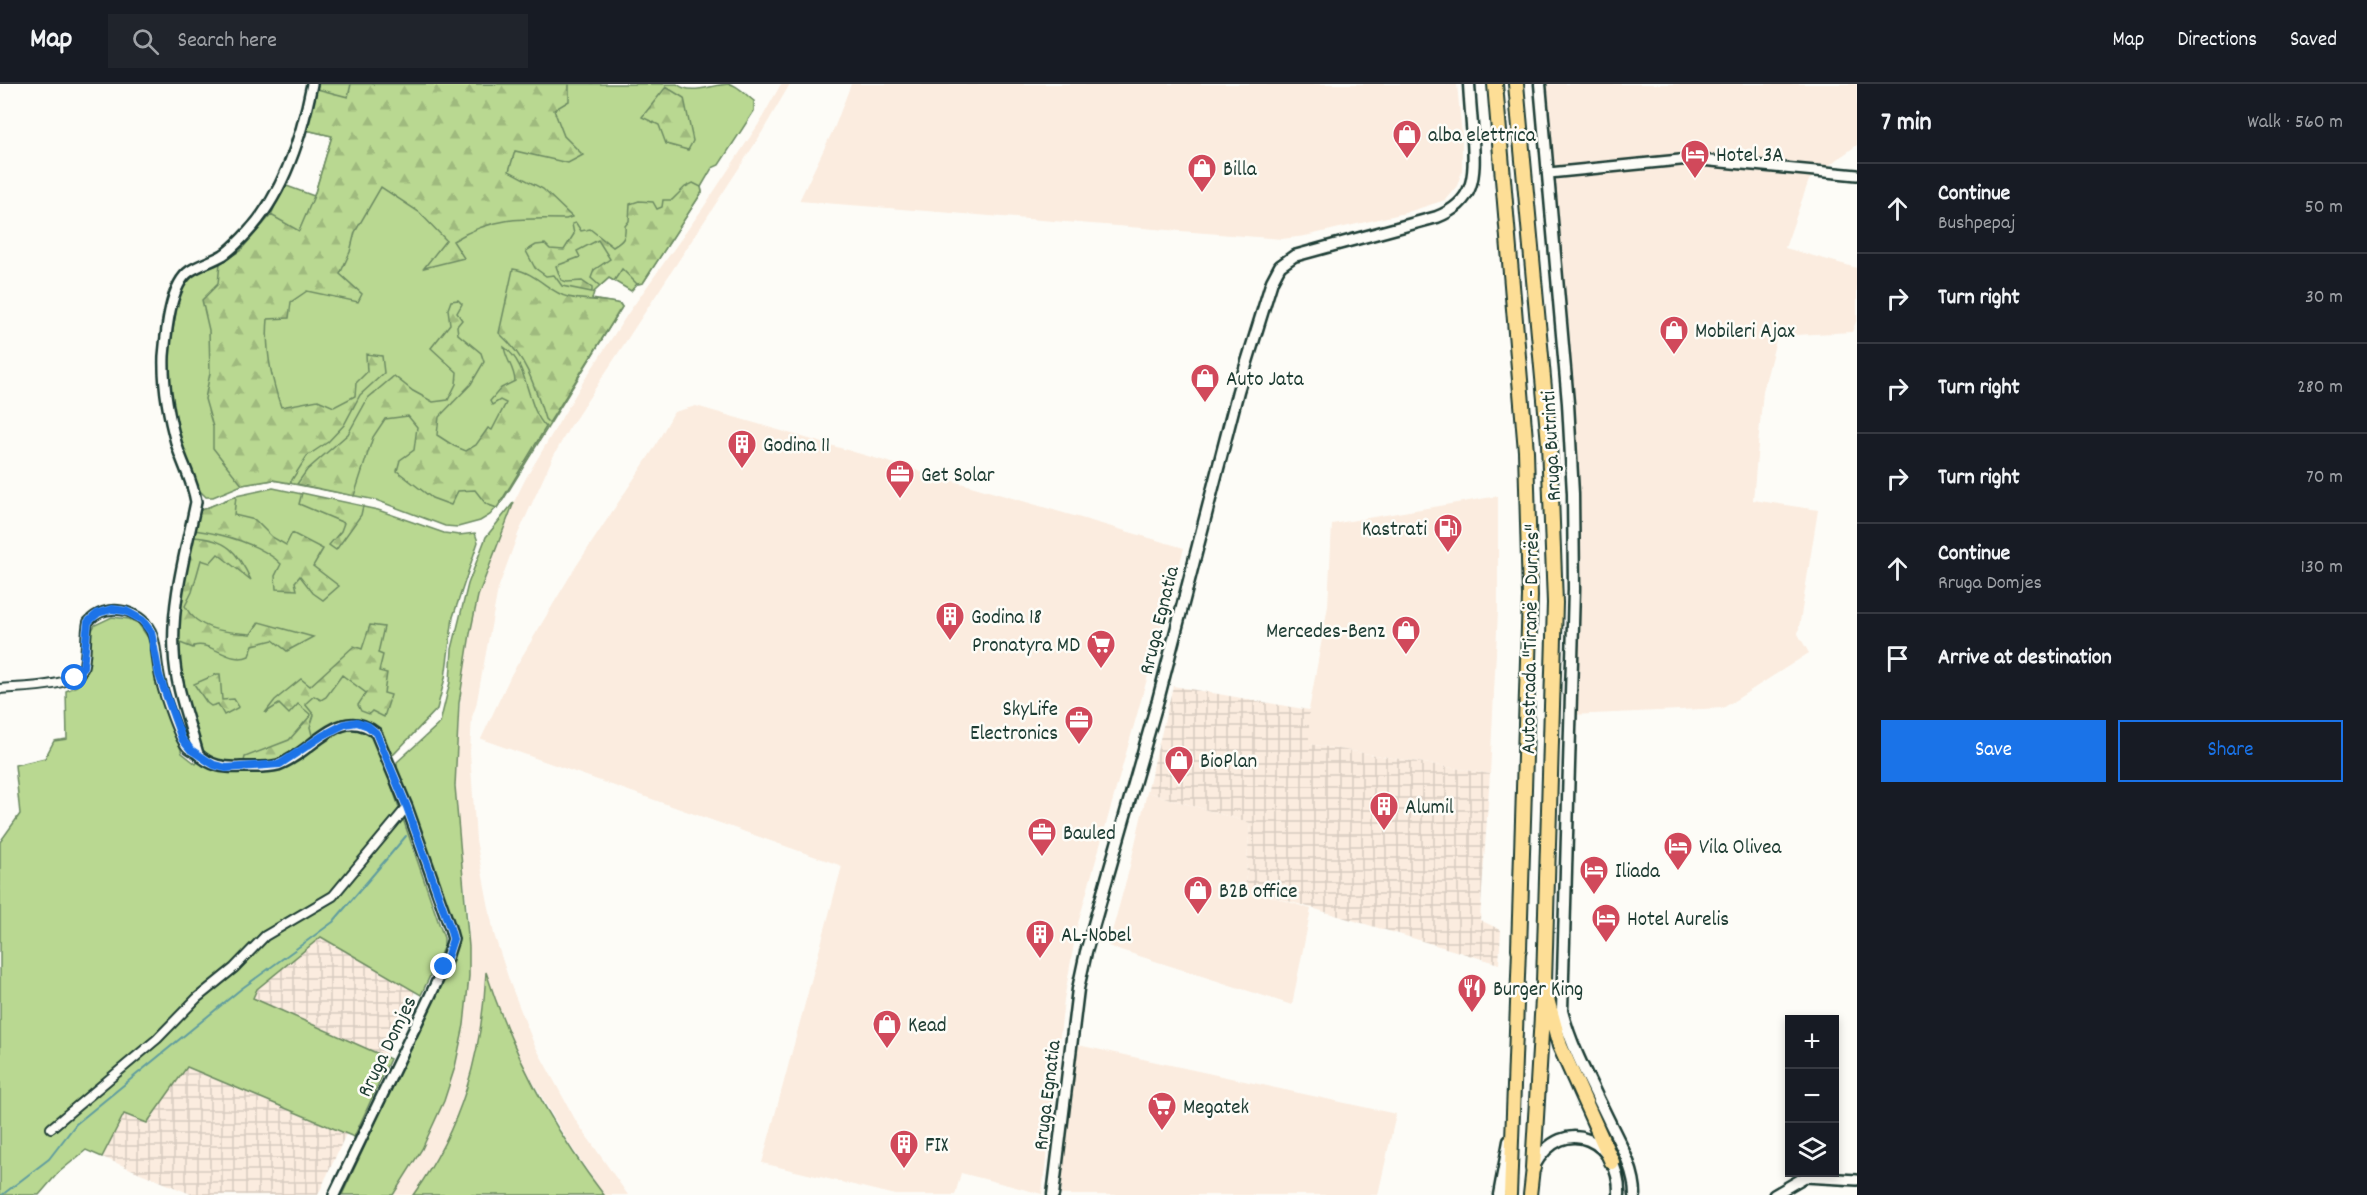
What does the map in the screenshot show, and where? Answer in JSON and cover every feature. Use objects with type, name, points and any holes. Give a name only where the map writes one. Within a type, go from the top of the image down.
[{"type":"highway","name":"Autostrada \"Tiranë - Durrës\"","points":[[1495,84],[1526,451],[1530,596],[1510,1195]]},
{"type":"highway","name":"Autostrada \"Tiranë - Durrës\"","points":[[1516,84],[1549,443],[1555,603],[1544,982],[1530,1195]]},
{"type":"highway","points":[[1544,982],[1556,1013],[1560,1046],[1612,1162]]},
{"type":"main road","name":"Rruga Egnatia","points":[[1053,1195],[1078,989],[1086,952],[1158,700],[1238,391],[1272,281],[1280,266],[1294,256],[1437,217],[1455,207],[1470,189],[1475,167],[1469,84]]},
{"type":"main road","name":"Rruga Butrinti","points":[[1540,84],[1568,403],[1573,494],[1574,589],[1564,915],[1556,1013]]},
{"type":"main road","points":[[1556,1013],[1624,1152],[1634,1180],[1635,1195]]},
{"type":"main road","points":[[1499,1195],[1505,1154],[1512,1132]]},
{"type":"main road","points":[[1533,1168],[1548,1146],[1564,1138],[1574,1136],[1594,1142],[1612,1162],[1620,1185],[1619,1195]]},
{"type":"street","points":[[198,754],[177,679],[174,652],[174,612],[196,502],[194,490],[177,446],[168,402],[164,357],[171,303],[178,285],[188,272],[224,254],[248,232],[275,196],[292,157],[308,106],[312,84]]},
{"type":"street","points":[[1549,173],[1690,159],[1857,175]]},
{"type":"street","points":[[0,689],[65,682],[75,678],[83,667],[88,622],[92,617],[105,611],[119,609],[136,616],[147,625],[153,639],[159,675],[182,739],[186,746],[198,754]]},
{"type":"street","name":"Rruga Domjes","points":[[198,754],[214,765],[226,768],[280,764],[322,736],[345,724],[357,722],[368,726],[376,733],[407,807],[453,939],[444,967],[334,1195]]},
{"type":"street","points":[[51,1128],[157,1039],[197,998],[234,968],[265,936],[333,896],[407,807]]},
{"type":"street","points":[[1774,1195],[1805,1177],[1857,1180]]},
{"type":"shaded area","points":[[781,84],[790,84],[758,139],[568,430],[553,457],[518,534],[498,589],[472,717],[470,752],[476,840],[494,934],[534,1044],[576,1121],[628,1195],[604,1195],[568,1142],[518,1056],[486,974],[480,1039],[473,1068],[452,1128],[439,1156],[413,1195],[393,1195],[422,1149],[444,1101],[455,1067],[464,1025],[469,976],[468,912],[457,828],[455,766],[463,668],[478,596],[508,514],[526,478],[583,382],[629,312],[703,208],[758,125]]},
{"type":"shaded area","points":[[851,84],[1457,84],[1462,136],[1462,171],[1457,186],[1445,200],[1405,213],[1305,236],[1282,239],[799,201],[835,126]]},
{"type":"shaded area","points":[[1540,84],[1857,84],[1857,145],[1809,180],[1785,248],[1857,268],[1857,319],[1852,332],[1777,336],[1763,391],[1753,500],[1818,510],[1798,634],[1809,653],[1723,708],[1571,715],[1573,494]]},
{"type":"shaded area","points":[[696,406],[1184,548],[1077,927],[1064,1000],[1042,1194],[961,1173],[955,1195],[895,1195],[762,1163],[842,866],[481,739],[511,675],[573,571],[653,450],[674,412]]},
{"type":"shaded area","points":[[1498,496],[1498,611],[1490,774],[1309,744],[1309,710],[1328,606],[1332,524]]},
{"type":"shaded area","points":[[1173,686],[1309,710],[1309,744],[1490,774],[1480,920],[1501,930],[1499,964],[1245,888],[1250,823],[1147,792]]},
{"type":"shaded area","points":[[1147,792],[1250,823],[1245,888],[1311,909],[1292,1005],[1108,946]]},
{"type":"shaded area","points":[[321,937],[415,991],[386,1057],[253,998],[257,989]]},
{"type":"shaded area","points":[[1078,1045],[1396,1114],[1378,1195],[1056,1195]]},
{"type":"shaded area","points":[[187,1067],[346,1134],[318,1195],[193,1195],[102,1157],[124,1113],[147,1123]]},
{"type":"green space","points":[[318,84],[677,84],[695,89],[730,84],[739,88],[754,101],[754,111],[719,165],[712,168],[701,187],[702,192],[643,283],[637,284],[631,291],[609,278],[594,292],[592,299],[620,304],[622,307],[503,500],[490,515],[480,521],[458,527],[445,526],[376,500],[273,480],[242,485],[213,497],[206,497],[198,489],[183,450],[169,392],[167,366],[179,293],[193,276],[240,251],[271,215],[284,185],[314,196],[332,136],[306,130]]},
{"type":"green space","points":[[351,84],[569,84],[569,101],[554,110],[564,136],[583,155],[568,163],[515,151],[509,171],[543,189],[572,217],[521,219],[481,227],[453,241],[464,258],[424,268],[446,240],[419,212],[381,187],[355,232],[350,252],[340,274],[362,294],[358,302],[307,291],[291,302],[289,318],[268,319],[267,341],[274,385],[281,407],[318,400],[334,407],[355,396],[356,383],[367,372],[366,354],[382,356],[384,373],[360,395],[344,425],[328,442],[307,456],[290,483],[273,480],[242,485],[213,448],[213,427],[205,399],[210,373],[209,330],[202,300],[218,284],[220,263],[240,251],[271,215],[299,231],[314,196],[332,136],[306,130],[317,89],[348,97]]},
{"type":"green space","points":[[666,87],[684,98],[693,141],[688,150],[666,144],[659,125],[642,117]]},
{"type":"green space","points":[[693,183],[701,187],[702,192],[643,283],[637,284],[622,269],[614,281],[609,278],[600,286],[591,278],[594,270],[610,259],[598,240],[577,251],[580,257],[556,266],[561,280],[582,281],[592,288],[592,292],[562,286],[554,275],[546,276],[535,268],[526,251],[536,245],[545,244],[550,249],[564,250],[574,234],[572,224],[576,223],[581,231],[590,229],[613,247],[621,241],[625,234],[625,226],[629,221],[630,204],[639,201],[653,202],[657,209],[662,207],[663,200],[672,200],[685,187]]},
{"type":"green space","points":[[513,269],[529,274],[561,295],[614,302],[622,307],[549,423],[545,419],[523,362],[509,342],[499,333]]},
{"type":"green space","points":[[458,300],[462,304],[457,313],[462,320],[457,326],[458,334],[481,353],[484,362],[471,384],[439,417],[437,435],[466,451],[476,445],[488,428],[492,430],[506,403],[500,400],[492,405],[490,401],[501,388],[515,381],[504,347],[519,364],[534,408],[546,427],[497,508],[486,504],[475,490],[458,491],[451,505],[432,498],[397,471],[400,460],[414,450],[417,427],[408,416],[385,419],[373,437],[354,496],[297,484],[307,470],[348,434],[368,398],[394,376],[413,391],[433,402],[448,400],[456,384],[457,372],[431,348],[450,324],[448,309],[451,301]]},
{"type":"green space","points":[[273,488],[378,510],[444,533],[459,535],[475,533],[478,542],[453,617],[445,678],[437,709],[394,754],[382,758],[444,938],[444,946],[421,995],[321,937],[257,989],[253,998],[390,1059],[354,1137],[187,1067],[147,1123],[124,1114],[102,1157],[86,1150],[58,1173],[39,1195],[0,1195],[0,842],[20,814],[15,765],[45,758],[54,741],[67,739],[66,691],[77,686],[86,674],[91,632],[95,625],[112,617],[129,619],[138,623],[149,639],[155,670],[182,753],[196,764],[203,754],[176,666],[176,609],[198,515],[201,510],[236,496]]},
{"type":"green space","points":[[302,493],[363,506],[361,515],[336,550],[329,545],[341,531],[344,523],[299,504]]},
{"type":"green space","points":[[236,496],[234,515],[255,520],[272,537],[286,545],[292,533],[323,549],[313,566],[339,586],[323,600],[313,593],[300,576],[295,582],[297,590],[276,589],[275,576],[281,564],[273,557],[241,541],[194,530],[201,510]]},
{"type":"green space","points":[[514,502],[478,596],[459,703],[455,786],[469,947],[469,976],[464,1025],[455,1067],[444,1101],[422,1149],[393,1195],[342,1195],[456,949],[455,930],[397,768],[397,762],[440,723],[450,682],[452,649],[468,584],[486,537]]},
{"type":"green space","points":[[193,537],[214,540],[229,548],[241,561],[251,580],[218,554],[210,563],[201,560],[192,592],[185,606],[197,621],[214,629],[251,634],[259,622],[313,637],[287,651],[273,640],[253,645],[249,656],[242,658],[235,658],[201,645],[193,648],[175,641],[176,609]]},
{"type":"green space","points":[[370,625],[384,627],[378,653],[383,655],[379,671],[387,673],[384,693],[391,695],[384,717],[372,711],[369,714],[361,711],[358,705],[366,693],[342,675],[326,697],[321,700],[314,696],[305,704],[314,715],[310,727],[313,739],[277,761],[244,761],[245,757],[289,740],[311,715],[298,704],[289,714],[279,704],[265,713],[275,700],[301,679],[310,686],[354,646],[362,649]]},
{"type":"green space","points":[[220,674],[222,700],[234,699],[239,707],[224,715],[218,704],[211,706],[207,703],[194,684]]},
{"type":"green space","points":[[486,972],[508,1031],[535,1088],[567,1143],[604,1195],[413,1195],[445,1143],[466,1089],[480,1032]]},
{"type":"waterway","points":[[2,1195],[49,1159],[76,1124],[241,989],[333,922],[406,836]]},
{"type":"place","name":"alba elettrica","points":[[1407,160]]},
{"type":"place","name":"Hotel 3A","points":[[1695,180]]},
{"type":"place","name":"Billa","points":[[1202,194]]},
{"type":"place","name":"Mobileri Ajax","points":[[1674,356]]},
{"type":"place","name":"Auto Jata","points":[[1205,404]]},
{"type":"place","name":"Godina 11","points":[[742,470]]},
{"type":"place","name":"Get Solar","points":[[900,500]]},
{"type":"place","name":"Kastrati","points":[[1448,554]]},
{"type":"place","name":"Godina 18","points":[[950,642]]},
{"type":"place","name":"Mercedes-Benz","points":[[1406,656]]},
{"type":"place","name":"Pronatyra MD","points":[[1101,670]]},
{"type":"place","name":"SkyLife Electronics","points":[[1079,746]]},
{"type":"place","name":"BioPlan","points":[[1179,786]]},
{"type":"place","name":"Alumil","points":[[1384,832]]},
{"type":"place","name":"Bauled","points":[[1042,858]]},
{"type":"place","name":"Vila Olivea","points":[[1678,872]]},
{"type":"place","name":"Iliada","points":[[1594,896]]},
{"type":"place","name":"B2B office","points":[[1198,916]]},
{"type":"place","name":"Hotel Aurelis","points":[[1606,944]]},
{"type":"place","name":"AL-Nobel","points":[[1040,960]]},
{"type":"place","name":"Burger King","points":[[1472,1014]]},
{"type":"place","name":"Kead","points":[[887,1050]]},
{"type":"place","name":"Megatek","points":[[1162,1132]]},
{"type":"place","name":"FIX","points":[[904,1170]]},
{"type":"route","points":[[75,678],[83,667],[88,622],[98,613],[119,609],[142,620],[151,632],[159,675],[182,739],[186,746],[214,765],[226,768],[268,767],[280,764],[322,736],[345,724],[357,722],[368,726],[376,733],[407,807],[450,928],[453,939],[444,967]]}]
